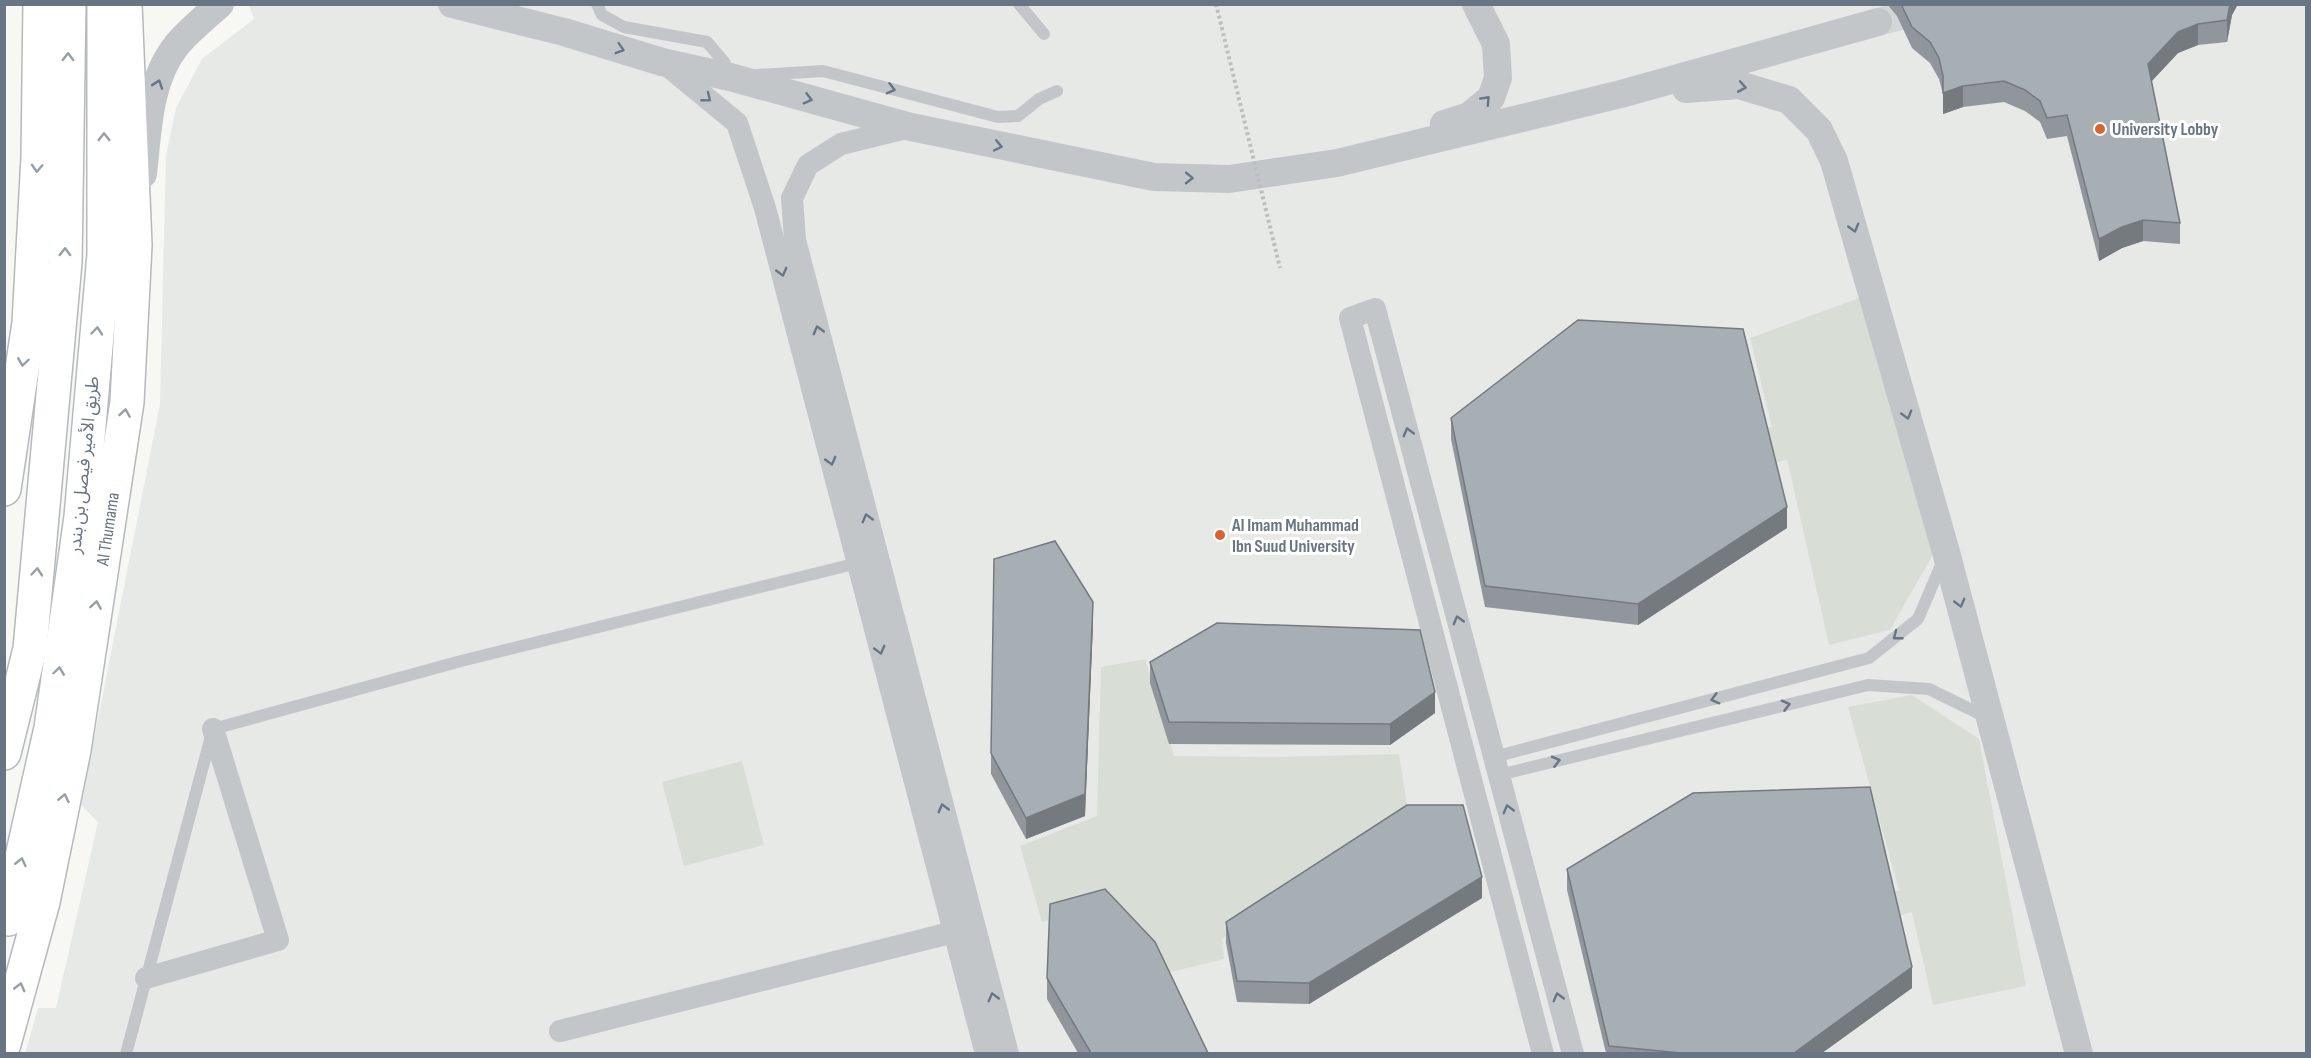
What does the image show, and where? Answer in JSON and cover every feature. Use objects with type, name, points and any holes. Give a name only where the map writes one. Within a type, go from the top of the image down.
[{"type":"main road","points":[[4,489],[29,323],[38,157],[40,4]]},
{"type":"main road","points":[[4,753],[30,650],[65,262],[69,4]]},
{"type":"main road","name":"طريق الأمير فيصل بن بندر","points":[[8,920],[51,728],[81,517],[104,255],[104,4]]},
{"type":"main road","name":"Al Thumama","points":[[4,1044],[43,902],[74,750],[127,402],[135,245],[125,4]]},
{"type":"street","points":[[135,245],[150,106],[160,75],[176,46],[220,4]]},
{"type":"street","points":[[452,4],[564,32],[662,62],[730,77],[911,127],[1154,177],[1228,179],[1337,163],[1621,94],[1878,22]]},
{"type":"street","points":[[497,4],[564,32]]},
{"type":"street","points":[[1337,163],[1469,116],[1491,98],[1498,78],[1496,44],[1476,4]]},
{"type":"street","points":[[662,62],[737,123],[765,208],[868,560],[1008,1053]]},
{"type":"street","points":[[1621,94],[1739,85],[1789,100],[1819,130],[1834,161],[1946,552],[2079,1053]]},
{"type":"street","points":[[911,127],[841,144],[808,165],[792,198],[795,240],[954,932],[986,1053]]},
{"type":"street","points":[[1543,1053],[1350,318],[1375,309],[1573,1053]]},
{"type":"street","points":[[146,978],[278,940],[213,729]]},
{"type":"street","points":[[560,1031],[954,932]]},
{"type":"lane","points":[[597,4],[602,15],[624,27],[707,42],[724,62],[730,77],[823,71],[998,117],[1018,116],[1039,99],[1056,91]]},
{"type":"lane","points":[[1019,4],[1044,34]]},
{"type":"lane","points":[[1497,766],[1869,658],[1918,620],[1946,552]]},
{"type":"lane","points":[[126,1053],[213,729],[461,662],[868,560]]},
{"type":"lane","points":[[1497,766],[1868,685],[1929,689],[1991,719]]},
{"type":"path","points":[[1216,4],[1280,268]]},
{"type":"shaded area","name":"Al Imam Muhammad Ibn Suud University","points":[[249,5],[2306,5],[2306,1053],[25,1054],[38,1008],[56,1008],[98,822],[81,805],[160,404],[166,156],[176,108],[202,59],[254,19]]},
{"type":"shaded area","points":[[1867,295],[1935,551],[1890,630],[1829,645],[1787,459],[1642,516],[1677,450],[1772,427],[1750,338]]},
{"type":"shaded area","points":[[1145,659],[1174,756],[1271,757],[1399,754],[1408,811],[1222,939],[1224,959],[1171,972],[1152,955],[1111,903],[1042,922],[1020,846],[1097,816],[1101,667]]},
{"type":"shaded area","points":[[1912,695],[1979,739],[2026,986],[1933,1005],[1912,912],[1826,936],[1796,915],[1899,890],[1848,707]]},
{"type":"shaded area","points":[[742,761],[764,845],[684,866],[662,782]]},
{"type":"building","name":"University Lobby","points":[[1901,4],[2230,4],[2227,20],[2198,24],[2178,32],[2148,64],[2180,223],[2143,220],[2122,227],[2099,239],[2067,115],[2047,118],[2040,101],[2025,90],[2004,81],[1963,86],[1943,93],[1943,76],[1939,58],[1930,42],[1912,27]]},
{"type":"building","points":[[1578,320],[1743,329],[1787,507],[1638,604],[1485,586],[1451,418]]},
{"type":"building","points":[[1055,541],[1093,602],[1085,794],[1026,818],[991,753],[994,559]]},
{"type":"building","points":[[1217,623],[1420,630],[1435,692],[1390,724],[1169,722],[1150,662]]},
{"type":"building","points":[[1870,787],[1912,967],[1794,1053],[1681,1053],[1609,1046],[1567,869],[1693,793]]},
{"type":"building","points":[[1407,805],[1463,805],[1482,877],[1309,983],[1237,981],[1226,922]]},
{"type":"building","points":[[1105,889],[1155,942],[1208,1053],[1091,1053],[1047,978],[1050,904]]},
{"type":"tunnel","points":[[1878,22],[1946,4]]},
{"type":"place","name":"University Lobby","points":[[2100,129]]},
{"type":"place","name":"Al Imam Muhammad Ibn Suud University","points":[[1220,535]]}]
